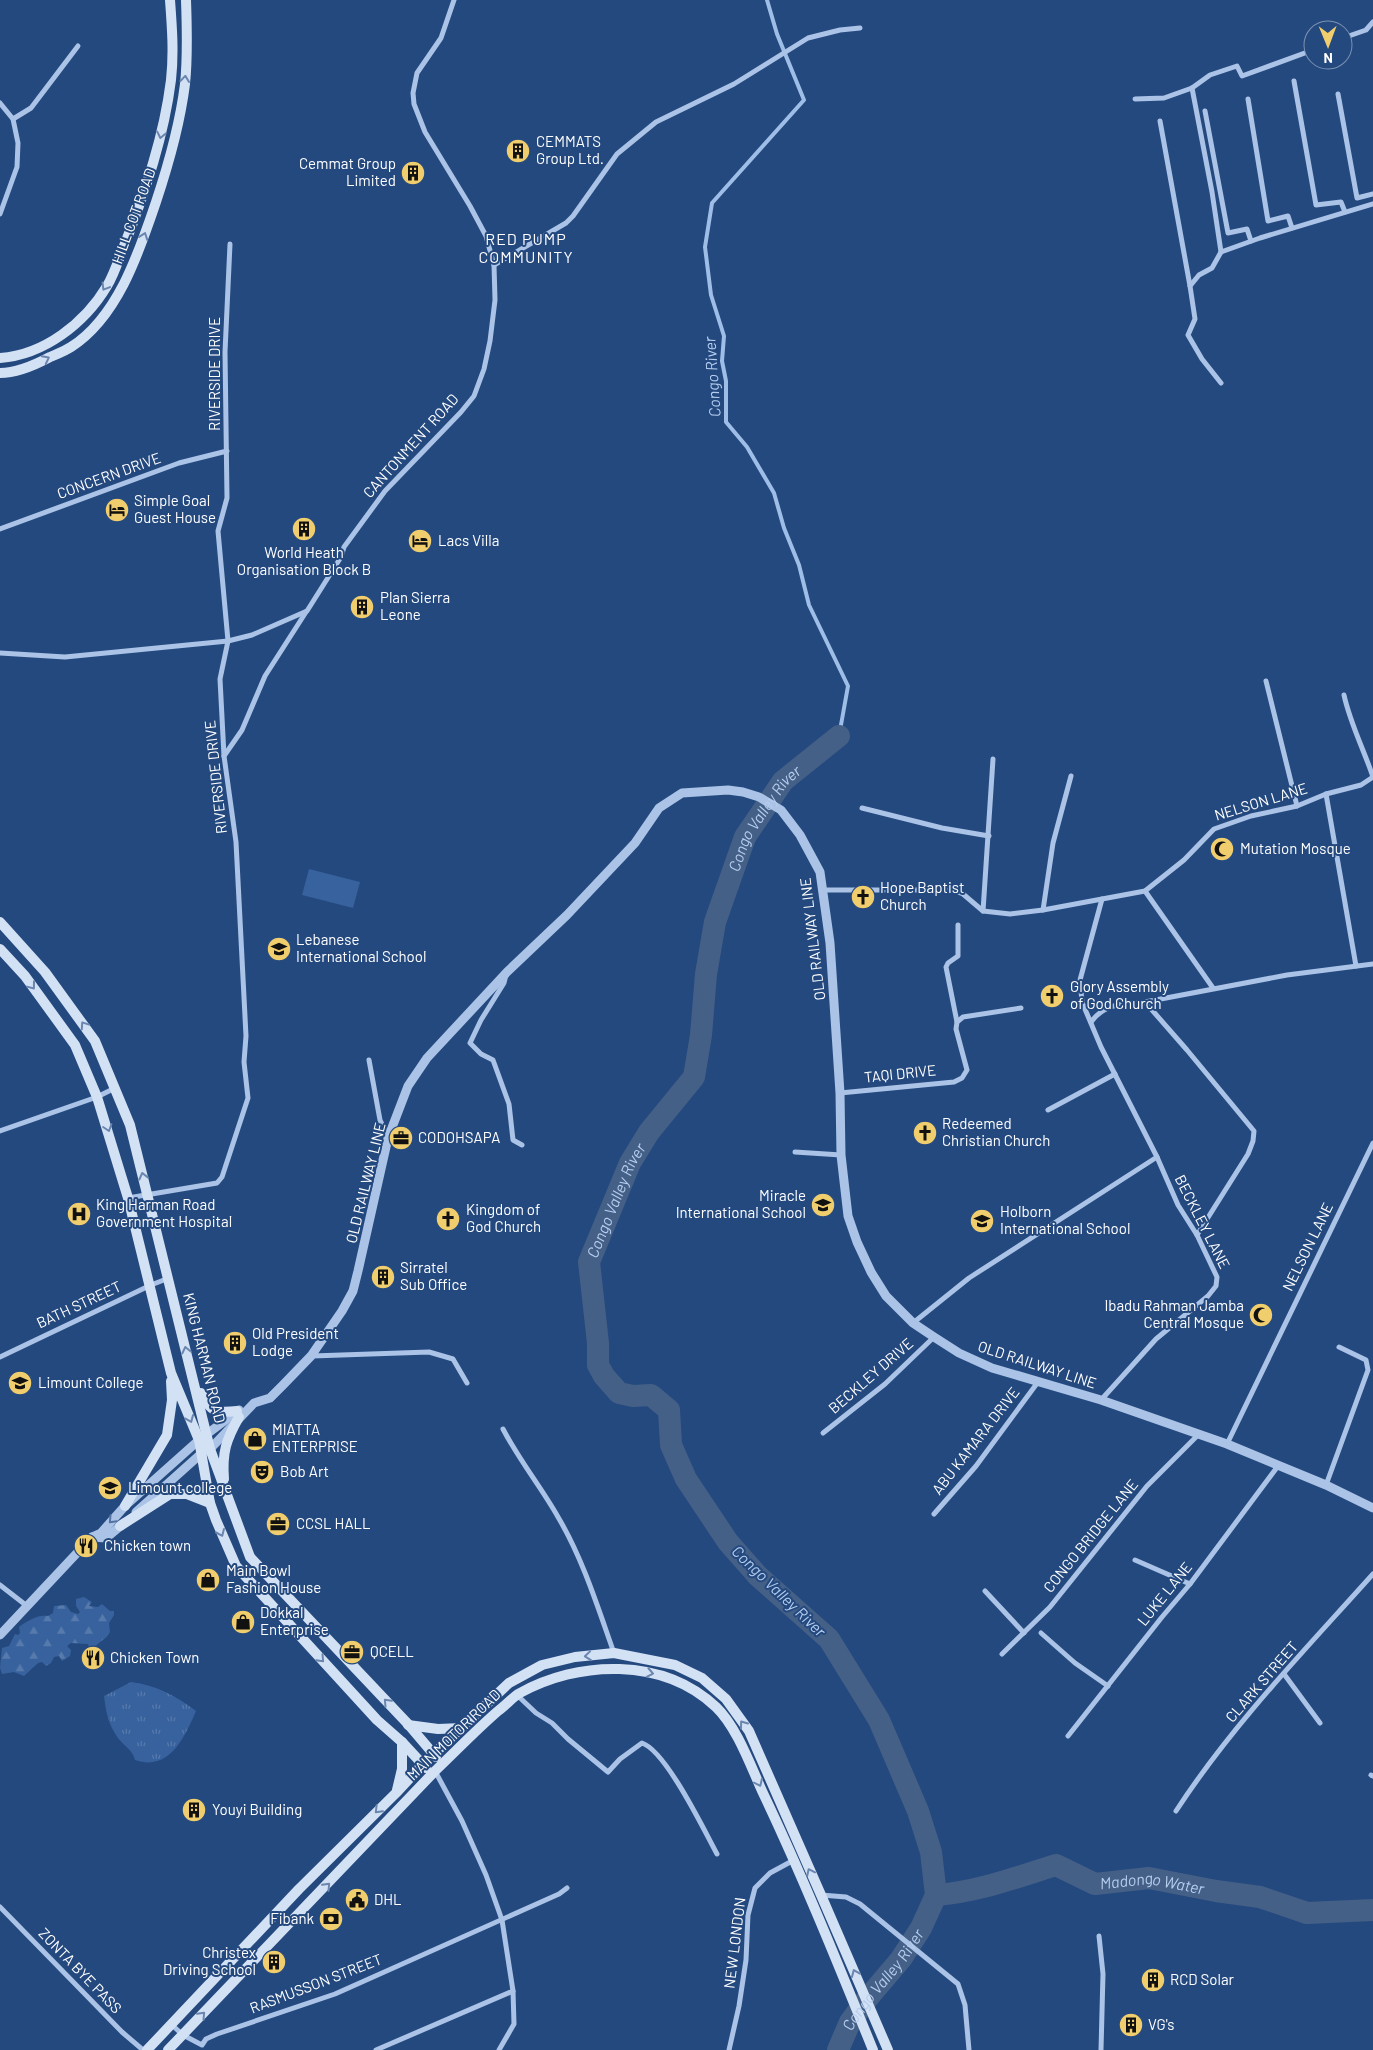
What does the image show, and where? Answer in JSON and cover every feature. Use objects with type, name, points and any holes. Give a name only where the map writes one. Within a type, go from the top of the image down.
[{"type":"main road","name":"HILL COT ROAD","points":[[0,358],[37,349],[62,334],[85,316],[107,286],[136,215],[160,143],[171,78],[173,49],[170,0]]},
{"type":"main road","name":"HILL COT ROAD","points":[[0,373],[34,366],[71,347],[95,326],[118,294],[133,266],[171,155],[178,126],[185,84],[188,49],[186,0]]},
{"type":"main road","name":"KING HARMAN ROAD","points":[[0,922],[45,972],[95,1041],[130,1126],[193,1375],[206,1450],[210,1503],[236,1566],[377,1720],[423,1764],[436,1770]]},
{"type":"main road","name":"KING HARMAN ROAD","points":[[0,949],[24,976],[75,1045],[97,1097],[128,1198],[151,1285],[171,1373],[204,1437]]},
{"type":"main road","points":[[125,1506],[167,1436],[172,1400],[171,1373]]},
{"type":"main road","points":[[193,1375],[207,1406],[212,1410],[238,1414],[223,1452],[225,1492]]},
{"type":"main road","name":"KING HARMAN ROAD","points":[[206,1450],[225,1492],[250,1557],[408,1724],[433,1754],[436,1770]]},
{"type":"main road","points":[[120,1526],[170,1494],[187,1494],[210,1503]]},
{"type":"main road","points":[[274,1607],[286,1595]]},
{"type":"main road","name":"MAIN MOTOR ROAD","points":[[145,2050],[172,2025],[299,1889],[433,1754],[508,1683],[542,1665],[575,1657],[614,1653],[675,1665],[702,1678],[726,1699],[749,1731],[822,1894],[888,2050]]},
{"type":"main road","name":"MAIN MOTOR ROAD","points":[[168,2050],[480,1726],[517,1695],[552,1678],[595,1669],[621,1669],[671,1678],[693,1690],[717,1708],[738,1739],[795,1860],[874,2050]]},
{"type":"main road","points":[[408,1724],[438,1729],[462,1728]]},
{"type":"main road","points":[[396,1793],[402,1769],[402,1742]]},
{"type":"main road","points":[[299,1889],[314,1899]]},
{"type":"street","name":"CANTONMENT ROAD","points":[[224,756],[242,730],[266,676],[341,557],[344,547],[385,491],[474,396],[484,369],[495,300],[494,265],[486,236],[425,132],[414,104],[413,93],[416,73],[441,38],[454,0]]},
{"type":"street","points":[[1353,35],[1366,30],[1373,22]]},
{"type":"street","points":[[494,265],[566,223],[617,154],[656,122],[734,84],[808,38],[840,30],[860,28]]},
{"type":"street","points":[[13,119],[31,108],[78,46]]},
{"type":"street","points":[[1134,98],[1164,98],[1192,88],[1210,75],[1238,66],[1242,76],[1303,54]]},
{"type":"street","points":[[1294,81],[1316,206],[1341,202],[1345,212]]},
{"type":"street","points":[[1190,286],[1199,275],[1212,268],[1221,252],[1212,192],[1192,88]]},
{"type":"street","points":[[1338,94],[1357,198],[1373,194]]},
{"type":"street","points":[[1248,99],[1268,220],[1288,216],[1292,228]]},
{"type":"street","points":[[0,103],[13,119],[18,143],[17,167],[0,214]]},
{"type":"street","points":[[1205,111],[1228,234],[1247,229],[1251,241]]},
{"type":"street","points":[[1160,121],[1195,319],[1188,335],[1202,359],[1221,384]]},
{"type":"street","points":[[1221,252],[1292,228],[1373,204]]},
{"type":"street","name":"RIVERSIDE DRIVE","points":[[128,1198],[218,1183],[222,1177],[248,1098],[244,1062],[246,1036],[236,842],[224,756],[220,679],[228,640],[218,531],[227,498],[225,352],[230,244]]},
{"type":"street","name":"CONCERN DRIVE","points":[[0,529],[179,463],[227,451]]},
{"type":"street","points":[[0,653],[64,657],[228,640],[252,635],[307,611]]},
{"type":"street","points":[[1266,680],[1297,806]]},
{"type":"street","points":[[1344,695],[1348,714],[1373,777]]},
{"type":"street","points":[[983,911],[993,759]]},
{"type":"street","points":[[1043,910],[1053,843],[1071,776]]},
{"type":"street","name":"NELSON LANE","points":[[1145,891],[1184,860],[1214,828],[1251,816],[1297,806],[1326,794],[1361,785],[1373,777]]},
{"type":"street","name":"OLD RAILWAY LINE","points":[[0,1635],[92,1537],[100,1533],[125,1506],[204,1437],[254,1403],[270,1398],[311,1356],[333,1326],[353,1291],[388,1138],[408,1086],[427,1058],[507,972],[567,915],[635,843],[659,808],[682,793],[728,790],[759,797],[781,810],[800,834],[820,872],[830,943],[840,1093],[841,1154],[848,1216],[857,1242],[871,1272],[886,1296],[912,1323],[959,1353],[992,1368],[1100,1400],[1227,1444],[1326,1485],[1373,1508]]},
{"type":"street","points":[[1326,794],[1356,966]]},
{"type":"street","points":[[862,808],[942,828],[989,836]]},
{"type":"street","points":[[822,890],[930,890],[948,888],[963,894],[983,911],[1010,914],[1043,910],[1145,891],[1213,988]]},
{"type":"street","name":"BECKLEY LANE","points":[[1100,1400],[1156,1339],[1208,1296],[1216,1286],[1217,1278],[1197,1235],[1178,1204],[1157,1157],[1100,1047],[1082,1002],[1080,980],[1102,898]]},
{"type":"street","points":[[958,925],[958,956],[948,963],[946,967],[957,1022],[963,1017],[1021,1008]]},
{"type":"street","points":[[1091,1022],[1099,1012],[1107,1008],[1287,974],[1373,964]]},
{"type":"street","points":[[507,972],[504,983],[481,1020],[470,1043],[481,1054],[493,1060],[509,1104],[513,1140],[522,1145]]},
{"type":"street","points":[[1144,1002],[1188,1050],[1224,1098],[1254,1131],[1253,1141],[1248,1154],[1197,1235]]},
{"type":"street","name":"TAQI DRIVE","points":[[840,1093],[954,1082],[962,1078],[967,1070],[956,1028],[957,1022]]},
{"type":"street","points":[[369,1060],[380,1120],[388,1138]]},
{"type":"street","points":[[1048,1110],[1115,1074]]},
{"type":"street","points":[[0,1131],[97,1097],[115,1088]]},
{"type":"street","name":"NELSON LANE","points":[[1227,1444],[1373,1142]]},
{"type":"street","points":[[795,1152],[841,1154]]},
{"type":"street","points":[[912,1323],[970,1278],[1157,1157]]},
{"type":"street","name":"BATH STREET","points":[[0,1357],[169,1278]]},
{"type":"street","name":"BECKLEY DRIVE","points":[[823,1433],[885,1384],[934,1337]]},
{"type":"street","points":[[1326,1485],[1368,1370],[1366,1360],[1339,1346]]},
{"type":"street","points":[[311,1356],[429,1352],[453,1359],[467,1383]]},
{"type":"street","name":"ABU KAMARA DRIVE","points":[[934,1514],[982,1459],[1038,1382]]},
{"type":"street","name":"OLD RAILWAY LINE","points":[[92,1537],[106,1538],[206,1450],[238,1414]]},
{"type":"street","points":[[503,1429],[511,1446],[559,1518],[586,1575],[614,1653]]},
{"type":"street","name":"CONGO BRIDGE LANE","points":[[1002,1654],[1050,1606],[1147,1486],[1199,1434]]},
{"type":"street","name":"LUKE LANE","points":[[1068,1736],[1162,1616],[1190,1584],[1278,1466]]},
{"type":"street","points":[[1134,1560],[1190,1584]]},
{"type":"street","name":"CLARK STREET","points":[[1176,1811],[1214,1757],[1284,1674],[1373,1574]]},
{"type":"street","points":[[0,1585],[27,1606]]},
{"type":"street","points":[[985,1591],[1024,1633]]},
{"type":"street","points":[[1041,1633],[1075,1663],[1108,1686]]},
{"type":"street","points":[[1284,1674],[1320,1724]]},
{"type":"street","points":[[517,1695],[536,1714],[552,1723],[568,1740],[608,1772],[620,1759],[642,1743],[648,1745],[667,1765],[717,1854]]},
{"type":"street","points":[[436,1770],[462,1821],[486,1875],[502,1920],[513,1991],[514,2024],[499,2050]]},
{"type":"street","name":"NEW LONDON","points":[[729,2050],[739,2006],[746,1960],[748,1914],[755,1888],[770,1873],[795,1860]]},
{"type":"street","points":[[502,1920],[560,1894],[567,1888]]},
{"type":"street","points":[[822,1894],[846,1897],[860,1904],[958,1984],[965,2005],[969,2050]]},
{"type":"street","name":"ZONTA BYE PASS","points":[[0,1907],[122,2032],[145,2050]]},
{"type":"street","name":"RASMUSSON STREET","points":[[172,2025],[202,2045],[206,2039],[335,1994],[502,1920]]},
{"type":"street","points":[[1099,1936],[1103,1974],[1101,2050]]},
{"type":"street","points":[[376,2050],[513,1991]]},
{"type":"green space","points":[[309,869],[360,882],[353,908],[302,895]]},
{"type":"green space","points":[[84,1597],[92,1602],[89,1606],[98,1607],[102,1604],[110,1611],[114,1611],[114,1615],[109,1623],[110,1632],[107,1637],[95,1647],[89,1647],[88,1644],[71,1643],[67,1646],[71,1650],[70,1656],[62,1661],[59,1656],[54,1657],[51,1663],[46,1666],[42,1662],[38,1663],[24,1676],[14,1672],[2,1674],[0,1668],[2,1648],[9,1646],[15,1634],[18,1635],[20,1633],[19,1627],[33,1618],[48,1616],[53,1613],[54,1606],[66,1605],[71,1612],[78,1614],[80,1612],[76,1606],[76,1599]]},
{"type":"green space","points":[[131,1682],[140,1683],[165,1692],[196,1711],[181,1741],[167,1756],[158,1761],[135,1760],[130,1750],[118,1738],[110,1723],[104,1696]]},
{"type":"waterway","name":"Congo River","points":[[767,0],[777,34],[804,100],[712,203],[705,247],[711,295],[724,336],[722,361],[726,381],[726,422],[747,447],[774,493],[784,528],[799,565],[809,605],[848,686],[839,736]]},
{"type":"waterway","name":"Congo Valley River","points":[[838,2050],[850,2022],[901,1959],[921,1928],[936,1895],[931,1852],[918,1811],[879,1720],[829,1639],[758,1576],[728,1542],[686,1479],[671,1445],[669,1410],[651,1395],[633,1396],[619,1393],[604,1376],[598,1365],[598,1343],[589,1262],[630,1163],[649,1132],[694,1077],[701,1035],[706,974],[715,922],[745,837],[783,781],[839,736]]},
{"type":"waterway","name":"Madongo Water","points":[[936,1895],[967,1891],[1056,1865],[1095,1884],[1149,1878],[1216,1891],[1260,1897],[1307,1913],[1373,1910]]},
{"type":"place","name":"CEMMATS Group Ltd.","points":[[518,151]]},
{"type":"place","name":"Cemmat Group Limited","points":[[413,173]]},
{"type":"place","name":"Simple Goal Guest House","points":[[117,510]]},
{"type":"place","name":"World Heath Organisation Block B","points":[[304,529]]},
{"type":"place","name":"Lacs Villa","points":[[420,541]]},
{"type":"place","name":"Plan Sierra Leone","points":[[362,607]]},
{"type":"place","name":"Mutation Mosque","points":[[1222,849]]},
{"type":"place","name":"Hope Baptist Church","points":[[863,897]]},
{"type":"place","name":"Lebanese International School","points":[[279,949]]},
{"type":"place","name":"Glory Assembly of God Church","points":[[1052,996]]},
{"type":"place","name":"Redeemed Christian Church","points":[[925,1133]]},
{"type":"place","name":"CODOHSAPA","points":[[401,1138]]},
{"type":"place","name":"Miracle International School","points":[[823,1205]]},
{"type":"place","name":"King Harman Road Government Hospital","points":[[79,1214]]},
{"type":"place","name":"Kingdom of God Church","points":[[448,1219]]},
{"type":"place","name":"Holborn International School","points":[[982,1221]]},
{"type":"place","name":"Sirratel Sub Office","points":[[383,1277]]},
{"type":"place","name":"Ibadu Rahman Jamba Central Mosque","points":[[1261,1315]]},
{"type":"place","name":"Old President Lodge","points":[[235,1343]]},
{"type":"place","name":"Limount College","points":[[20,1383]]},
{"type":"place","name":"MIATTA ENTERPRISE","points":[[255,1439]]},
{"type":"place","name":"Bob Art","points":[[262,1472]]},
{"type":"place","name":"Limount college","points":[[110,1488]]},
{"type":"place","name":"CCSL HALL","points":[[278,1524]]},
{"type":"place","name":"Chicken town","points":[[86,1546]]},
{"type":"place","name":"Main Bowl Fashion House","points":[[208,1580]]},
{"type":"place","name":"Dokkal Enterprise","points":[[243,1622]]},
{"type":"place","name":"QCELL","points":[[352,1652]]},
{"type":"place","name":"Chicken Town","points":[[93,1658]]},
{"type":"place","name":"Youyi Building","points":[[194,1810]]},
{"type":"place","name":"DHL","points":[[357,1900]]},
{"type":"place","name":"Fibank","points":[[331,1919]]},
{"type":"place","name":"Christex Driving School","points":[[274,1962]]},
{"type":"place","name":"RCD Solar","points":[[1153,1980]]},
{"type":"place","name":"VG's","points":[[1131,2025]]},
{"type":"district","name":"RED PUMP COMMUNITY","points":[[526,248]]}]
